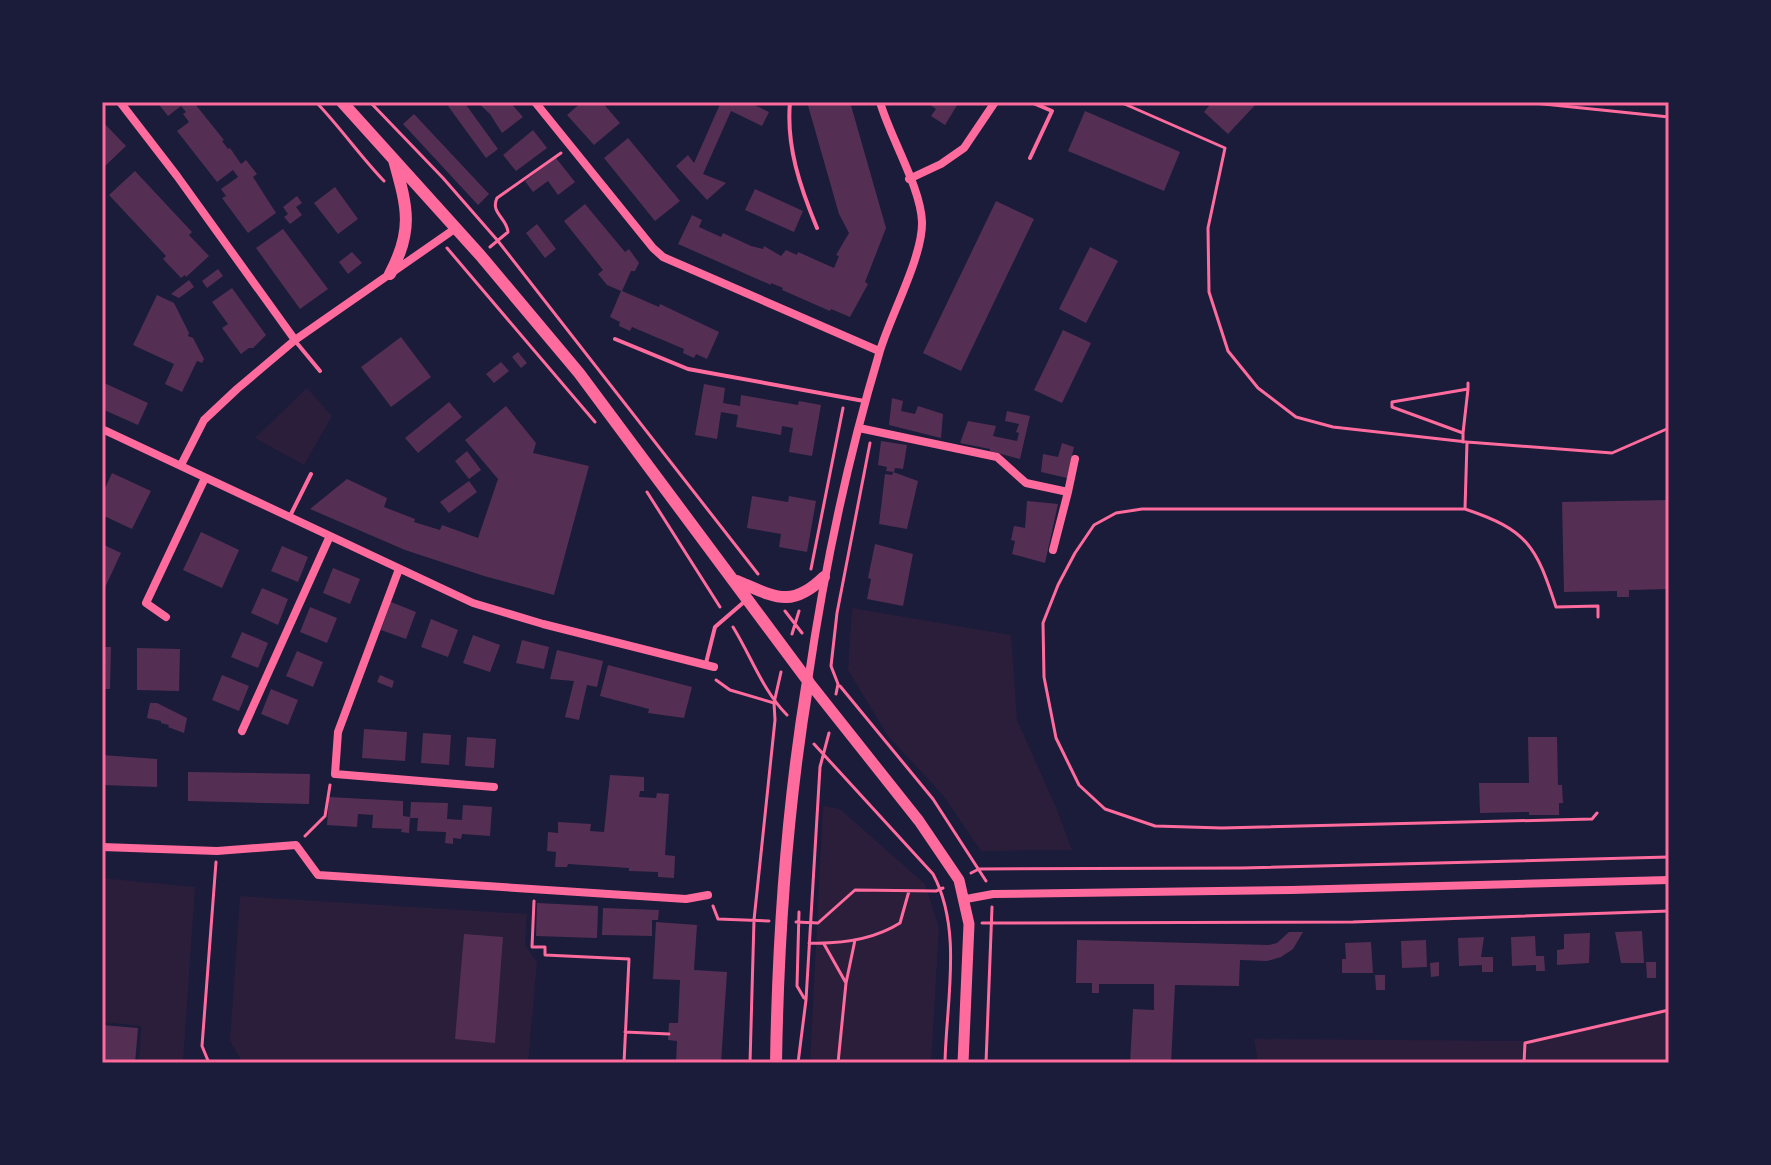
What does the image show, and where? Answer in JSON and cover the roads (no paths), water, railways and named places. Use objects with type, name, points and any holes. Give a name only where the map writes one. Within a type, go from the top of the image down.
[{"type":"main road","points":[[342,102],[480,255],[579,373],[808,681],[790,804],[781,921],[776,1063]]},
{"type":"main road","points":[[390,274],[402,252],[407,229],[407,206],[393,157]]},
{"type":"main road","points":[[735,580],[774,597],[795,598],[824,577]]},
{"type":"street","points":[[120,102],[295,340]]},
{"type":"street","points":[[535,102],[653,248],[673,263],[879,351]]},
{"type":"street","points":[[880,102],[919,206],[922,232],[879,351],[859,428],[824,577],[808,681],[919,821],[959,880],[966,899],[969,924],[963,1063]]},
{"type":"street","points":[[909,179],[941,164],[964,148],[995,102]]},
{"type":"street","points":[[181,465],[204,420],[295,340],[456,228]]},
{"type":"street","points":[[859,428],[997,457],[1026,483],[1068,492]]},
{"type":"street","points":[[102,429],[473,603],[710,666]]},
{"type":"street","points":[[1053,550],[1075,459]]},
{"type":"street","points":[[166,617],[146,603],[205,478]]},
{"type":"street","points":[[242,731],[329,538]]},
{"type":"street","points":[[399,569],[338,732],[335,774],[494,787]]},
{"type":"street","points":[[102,847],[217,851],[296,845],[318,875],[686,899],[708,895]]},
{"type":"street","points":[[966,899],[993,894],[1669,880]]},
{"type":"lane","points":[[790,102],[788,122],[792,154],[817,228]]},
{"type":"lane","points":[[1030,158],[1052,111],[1031,102]]},
{"type":"lane","points":[[615,339],[697,372],[866,401]]},
{"type":"lane","points":[[295,340],[320,371]]},
{"type":"lane","points":[[289,518],[311,474]]},
{"type":"lane","points":[[710,666],[715,627],[748,599]]}]
